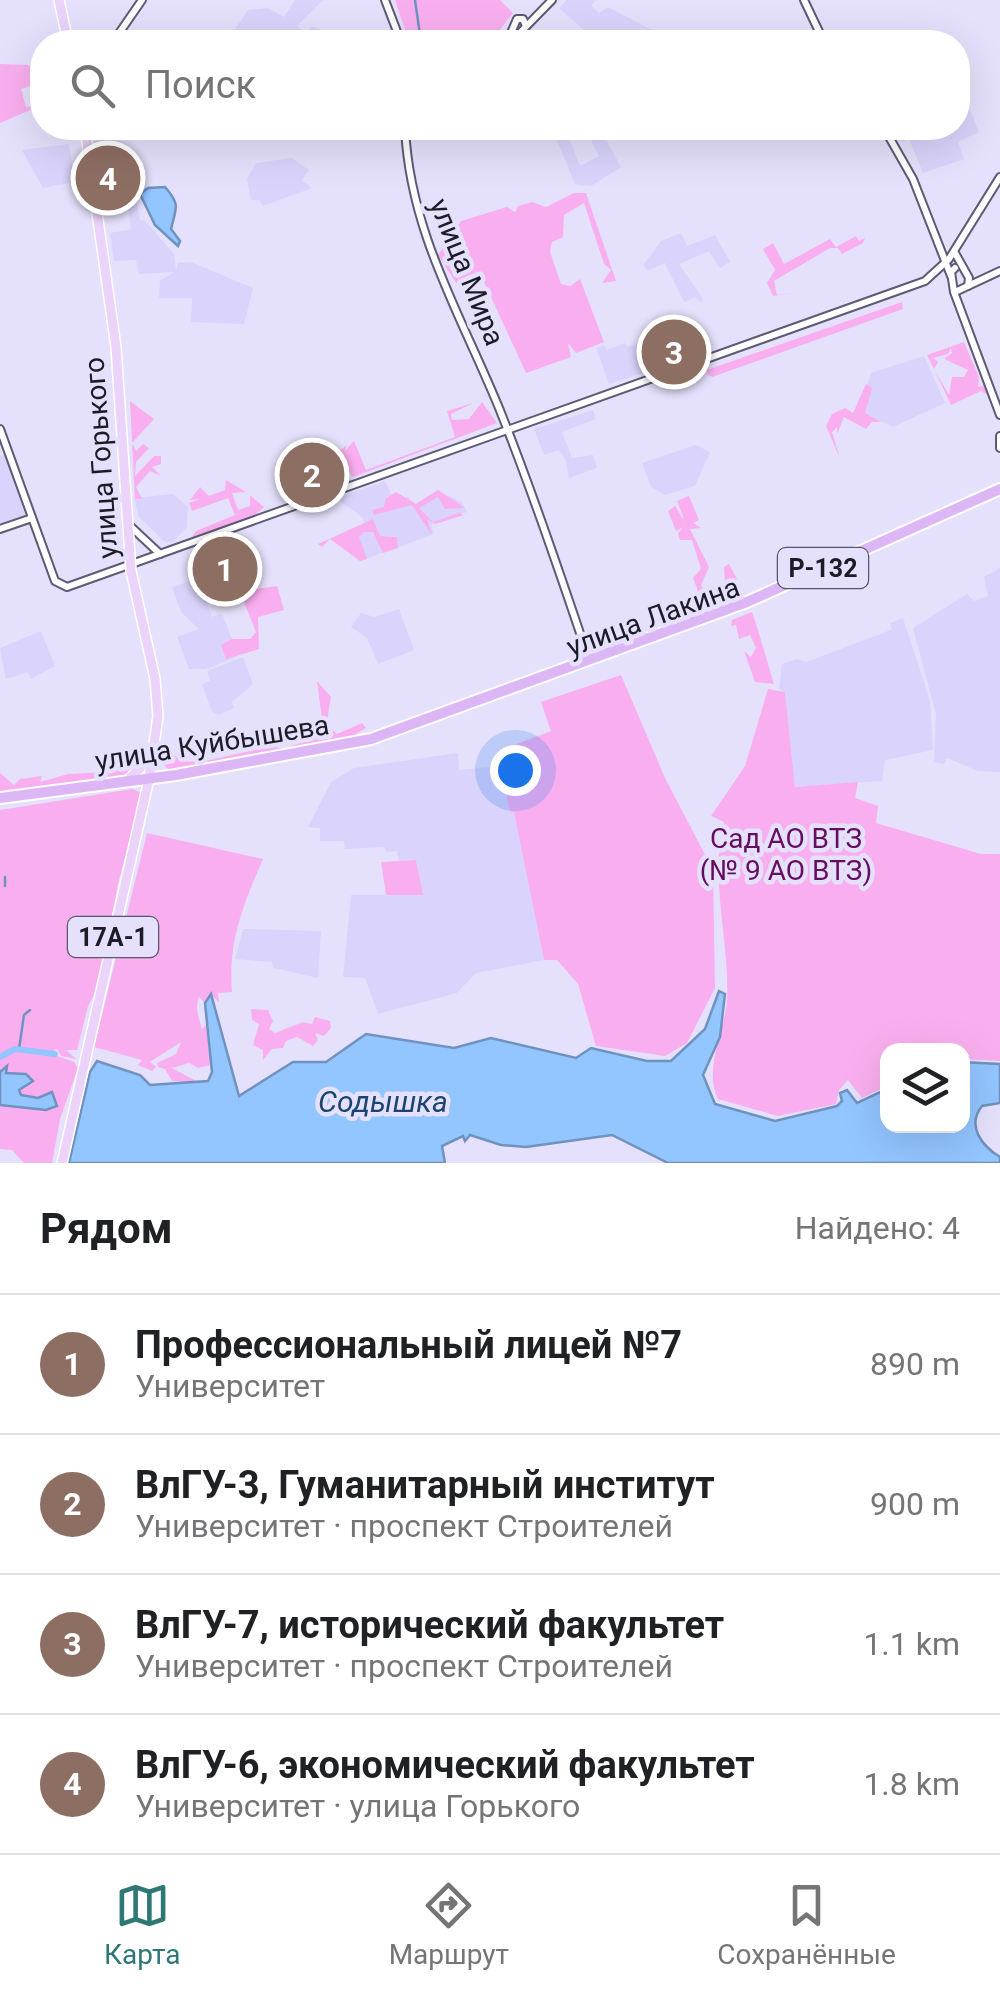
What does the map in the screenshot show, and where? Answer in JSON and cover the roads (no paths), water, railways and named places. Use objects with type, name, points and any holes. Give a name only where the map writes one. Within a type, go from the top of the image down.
[{"type":"highway","name":"улица Лакина","points":[[428,719],[747,602],[1000,492]]},
{"type":"highway","name":"улица Лакина","points":[[371,742],[750,606],[1000,492]]},
{"type":"highway","name":"улица Куйбышева","points":[[149,781],[331,749],[428,719]]},
{"type":"highway","name":"улица Куйбышева","points":[[0,800],[149,781],[371,742]]},
{"type":"main road","points":[[59,0],[65,30]]},
{"type":"main road","points":[[121,30],[142,0]]},
{"type":"main road","points":[[385,0],[396,30]]},
{"type":"main road","points":[[524,30],[552,0]]},
{"type":"main road","points":[[804,0],[818,30]]},
{"type":"main road","name":"улица Горького","points":[[87,140],[116,347],[131,564],[155,679],[154,753],[149,781]]},
{"type":"main road","name":"улица Мира","points":[[406,140],[418,219],[507,430],[589,661]]},
{"type":"main road","points":[[891,140],[913,179],[940,252],[967,287]]},
{"type":"main road","points":[[0,429],[54,581],[62,586],[931,278],[951,265],[1000,177]]},
{"type":"main road","points":[[931,278],[940,252]]},
{"type":"main road","points":[[940,252],[951,265],[980,280]]},
{"type":"main road","points":[[931,278],[951,265]]},
{"type":"main road","points":[[951,265],[965,273]]},
{"type":"main road","points":[[951,265],[954,292],[1000,416]]},
{"type":"main road","points":[[954,292],[1000,270]]},
{"type":"main road","points":[[965,273],[967,287]]},
{"type":"main road","points":[[1000,436],[1000,448]]},
{"type":"main road","points":[[0,529],[32,518]]},
{"type":"main road","points":[[128,524],[160,554]]},
{"type":"main road","points":[[144,800],[130,782],[154,753],[166,771],[176,775]]},
{"type":"main road","name":"17А-1","points":[[62,1163],[149,781]]},
{"type":"water","points":[[165,187],[175,203],[171,229],[180,241],[178,246],[155,225],[140,194],[148,188]]},
{"type":"water","name":"Содышка","points":[[719,991],[725,994],[720,1037],[703,1075],[715,1104],[775,1121],[837,1106],[842,1101],[840,1093],[847,1090],[857,1103],[880,1092],[880,1133],[970,1133],[970,1062],[1000,1064],[1000,1103],[982,1106],[976,1128],[987,1147],[1000,1157],[1000,1163],[668,1163],[612,1135],[526,1147],[501,1145],[470,1135],[465,1141],[463,1136],[442,1146],[445,1163],[69,1163],[90,1072],[97,1061],[140,1075],[150,1085],[208,1081],[212,1072],[205,1003],[211,994],[239,1096],[293,1062],[326,1062],[366,1034],[454,1048],[491,1038],[576,1058],[591,1048],[647,1061],[671,1061],[705,1029]]},
{"type":"water","points":[[7,1066],[6,1073],[26,1074],[33,1081],[19,1090],[21,1095],[38,1098],[52,1092],[57,1106],[46,1110],[0,1105],[0,1072]]},
{"type":"waterway","points":[[415,0],[419,30]]},
{"type":"waterway","points":[[5,877],[5,886]]},
{"type":"waterway","points":[[19,1049],[24,1015],[30,1010]]},
{"type":"waterway","name":"Содышка","points":[[0,1057],[15,1049],[55,1054]]},
{"type":"place","name":"ВлГУ-6, экономический факультет","points":[[108,178]]},
{"type":"place","name":"ВлГУ-7, исторический факультет","points":[[674,352]]},
{"type":"place","name":"ВлГУ-3, Гуманитарный институт","points":[[312,475]]},
{"type":"place","name":"Профессиональный лицей №7","points":[[225,569]]},
{"type":"park label","name":"Сад АО ВТЗ (№ 9 АО ВТЗ)","points":[[786,854]]}]
